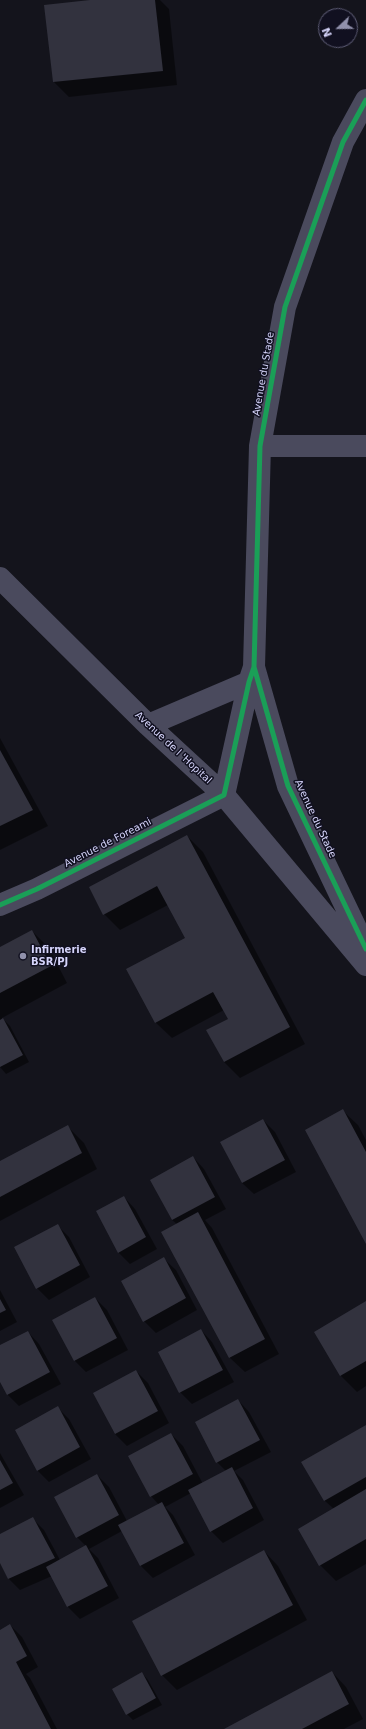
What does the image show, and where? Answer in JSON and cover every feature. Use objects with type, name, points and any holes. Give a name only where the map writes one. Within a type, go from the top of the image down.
[{"type":"street","name":"Avenue du Stade","points":[[224,795],[252,674],[260,446],[285,308],[343,142],[366,100]]},
{"type":"street","points":[[260,446],[366,446]]},
{"type":"street","name":"Avenue de l 'Hopital","points":[[0,578],[148,725],[224,795],[366,965]]},
{"type":"street","name":"Avenue du Stade","points":[[252,674],[288,786],[366,949]]},
{"type":"street","points":[[148,725],[252,674]]},
{"type":"street","name":"Avenue de Foreami","points":[[0,905],[38,889],[224,795]]},
{"type":"building","points":[[90,0],[155,0],[163,71],[53,82],[44,5]]},
{"type":"building","points":[[0,750],[33,810],[0,826]]},
{"type":"building","points":[[187,835],[290,1027],[224,1062],[206,1030],[228,1019],[213,992],[155,1023],[126,969],[185,938],[157,886],[103,915],[89,887]]},
{"type":"building","name":"Infirmerie BSR/PJ","points":[[32,930],[51,966],[0,993],[0,947]]},
{"type":"building","points":[[3,1018],[23,1055],[0,1067],[0,1020]]},
{"type":"building","points":[[343,1109],[366,1152],[366,1244],[305,1130]]},
{"type":"building","points":[[263,1119],[285,1160],[242,1183],[220,1142]]},
{"type":"building","points":[[68,1125],[82,1153],[0,1197],[0,1161]]},
{"type":"building","points":[[193,1156],[215,1197],[172,1220],[150,1180]]},
{"type":"building","points":[[124,1196],[146,1237],[118,1253],[96,1211]]},
{"type":"building","points":[[198,1212],[265,1339],[229,1358],[161,1232]]},
{"type":"building","points":[[58,1224],[80,1265],[36,1289],[14,1247]]},
{"type":"building","points":[[164,1257],[186,1298],[143,1322],[121,1281]]},
{"type":"building","points":[[95,1297],[117,1338],[74,1361],[52,1320]]},
{"type":"building","points":[[0,1299],[6,1310],[0,1313]]},
{"type":"building","points":[[366,1301],[366,1361],[340,1376],[314,1332]]},
{"type":"building","points":[[201,1329],[223,1370],[179,1393],[158,1352]]},
{"type":"building","points":[[28,1331],[50,1372],[7,1395],[0,1382],[0,1345]]},
{"type":"building","points":[[136,1370],[158,1411],[115,1434],[93,1393]]},
{"type":"building","points":[[238,1399],[260,1440],[216,1463],[195,1422]]},
{"type":"building","points":[[58,1406],[80,1447],[37,1471],[15,1430]]},
{"type":"building","points":[[366,1425],[366,1477],[324,1501],[301,1462]]},
{"type":"building","points":[[171,1433],[193,1474],[150,1497],[128,1456]]},
{"type":"building","points":[[0,1460],[13,1483],[0,1490]]},
{"type":"building","points":[[232,1467],[253,1508],[210,1532],[188,1490]]},
{"type":"building","points":[[97,1474],[119,1515],[76,1538],[54,1497]]},
{"type":"building","points":[[366,1489],[366,1539],[319,1566],[298,1529]]},
{"type":"building","points":[[162,1502],[184,1543],[140,1566],[118,1525]]},
{"type":"building","points":[[33,1517],[55,1558],[8,1579],[0,1563],[0,1534]]},
{"type":"building","points":[[86,1545],[108,1586],[67,1607],[46,1567]]},
{"type":"building","points":[[264,1550],[293,1605],[161,1676],[132,1621]]},
{"type":"building","points":[[10,1624],[27,1656],[16,1662],[51,1729],[0,1729],[0,1630]]},
{"type":"building","points":[[332,1671],[349,1704],[302,1729],[224,1729]]},
{"type":"building","points":[[142,1672],[156,1698],[126,1715],[112,1689]]},
{"type":"cycle path","points":[[366,100],[343,142],[285,307],[260,446],[254,667],[288,786],[366,949]]},
{"type":"cycle path","points":[[0,905],[37,889],[224,795],[249,682],[254,667]]},
{"type":"place","name":"Infirmerie BSR/PJ","points":[[23,956]]}]
